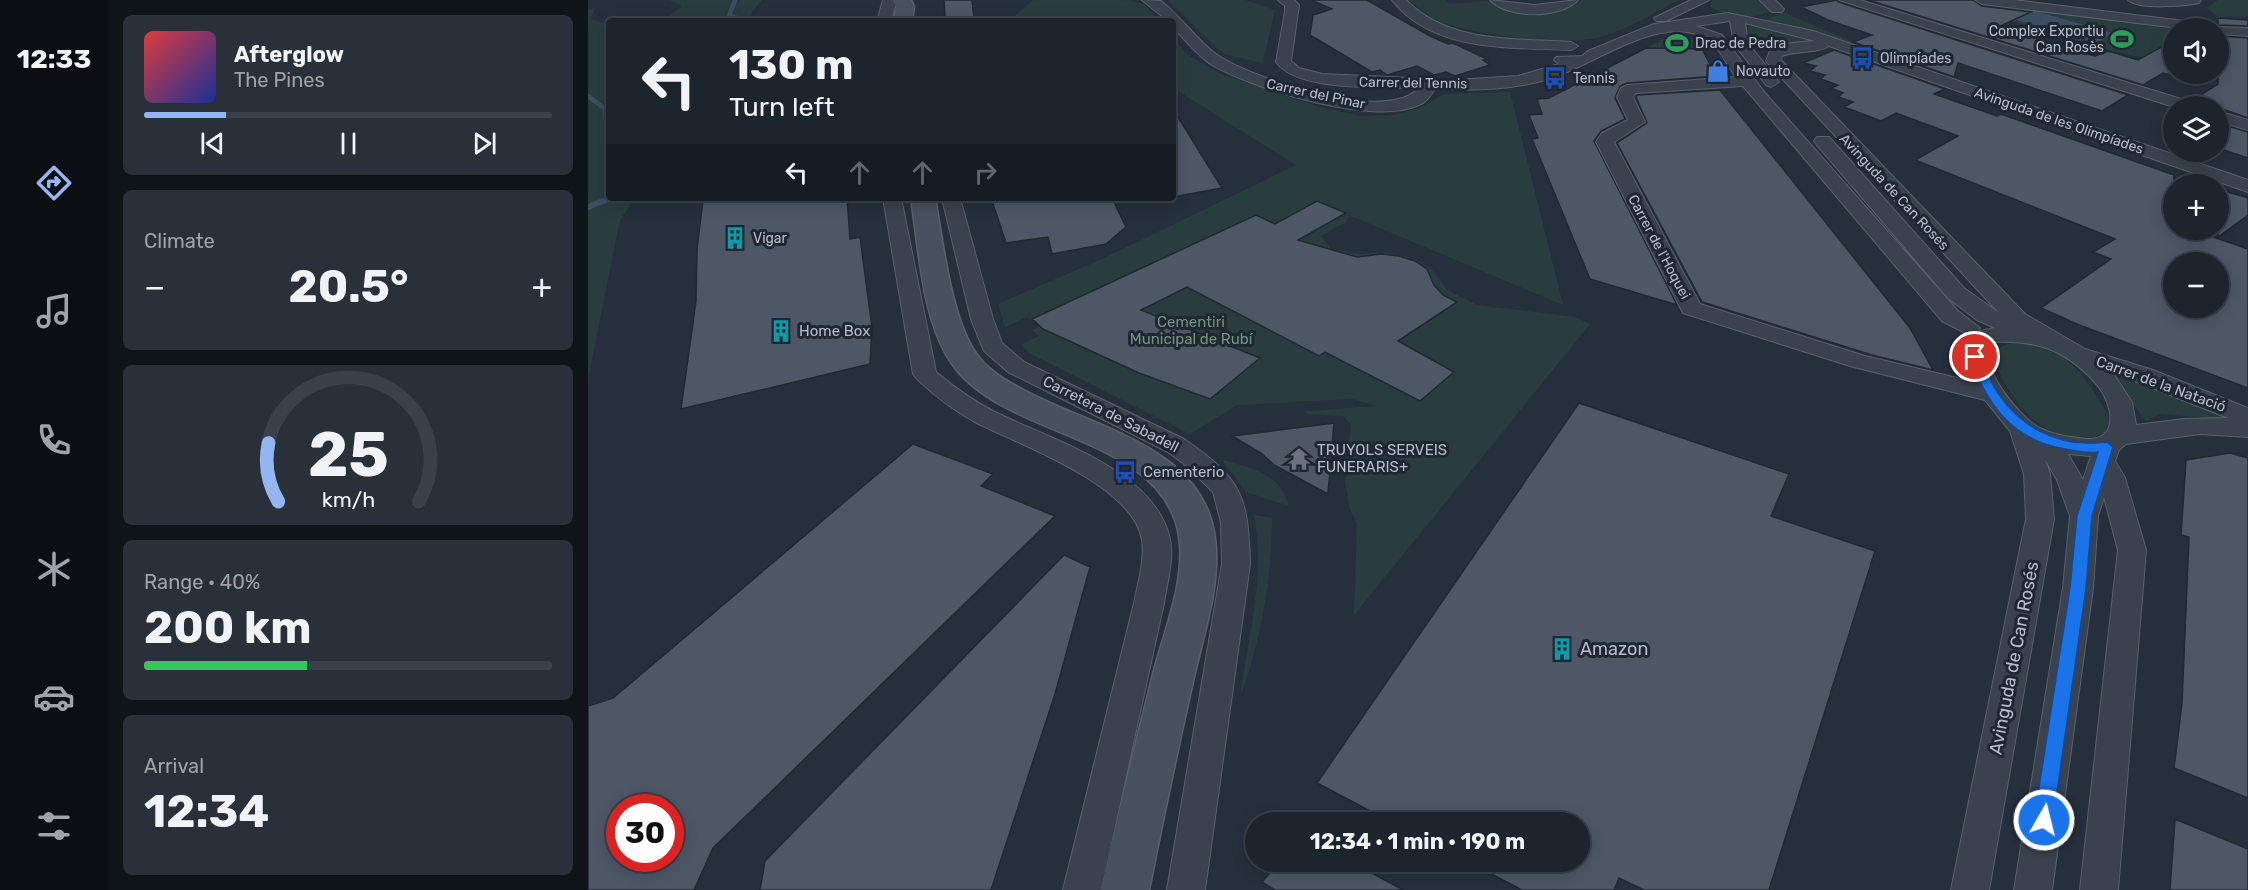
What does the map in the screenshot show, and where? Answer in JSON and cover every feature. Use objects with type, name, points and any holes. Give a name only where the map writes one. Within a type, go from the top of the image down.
[{"type":"main road","points":[[902,0],[905,7],[903,18]]},
{"type":"main road","points":[[915,18],[921,0]]},
{"type":"main road","points":[[924,201],[950,326],[967,363],[1000,391],[1093,433],[1142,460],[1179,492],[1194,518],[1198,552],[1196,574],[1125,890]]},
{"type":"street","points":[[885,18],[890,0]]},
{"type":"street","name":"Carrer del Pinar","points":[[1149,0],[1160,6],[1171,18]]},
{"type":"street","name":"Carrer del Tennis","points":[[1285,0],[1292,5],[1292,12],[1283,62],[1294,71],[1306,76],[1336,81],[1431,84],[1505,82],[1552,73],[1575,62],[1590,59],[1582,49]]},
{"type":"street","points":[[1399,0],[1418,19],[1438,28],[1472,37],[1510,43],[1582,49]]},
{"type":"street","points":[[1497,0],[1510,6],[1531,9],[1561,6],[1571,0]]},
{"type":"street","points":[[1703,0],[1704,7],[1709,11],[1737,18]]},
{"type":"street","name":"Carrer del Tennis","points":[[1582,49],[1703,0]]},
{"type":"street","points":[[1846,0],[2163,98]]},
{"type":"street","points":[[1982,0],[2163,22]]},
{"type":"street","points":[[2135,0],[2178,3],[2194,0]]},
{"type":"street","name":"Carrer del Tennis","points":[[1505,82],[1538,70],[1554,56],[1557,48],[1582,49],[1659,27],[1766,17],[1776,12],[1773,3]]},
{"type":"street","name":"Avinguda de les Olimpíades","points":[[1773,3],[1887,49],[2163,141]]},
{"type":"street","name":"Avinguda de Can Rosés","points":[[1737,18],[1736,27],[1753,75],[1950,316],[1973,337]]},
{"type":"street","name":"Avinguda de les Olimpíades","points":[[1737,18],[1808,34],[2248,186]]},
{"type":"street","name":"Carrer del Pinar","points":[[1176,23],[1205,53],[1234,70],[1272,86],[1335,100],[1387,107],[1424,98],[1431,84]]},
{"type":"street","name":"Avinguda de Can Rosés","points":[[1659,27],[1689,28],[1717,38],[1731,61],[1753,75],[1808,125],[1956,293],[1985,315],[2030,336]]},
{"type":"street","points":[[2229,31],[2248,32]]},
{"type":"street","points":[[1510,43],[1575,62]]},
{"type":"street","points":[[1731,61],[1740,52],[1741,44]]},
{"type":"street","points":[[1753,75],[1761,62],[1791,47],[1809,45],[1846,49]]},
{"type":"street","points":[[1869,56],[1887,49]]},
{"type":"street","name":"Avinguda de Can Rosés","points":[[1775,54],[1773,61],[1949,250],[2017,319],[2064,348]]},
{"type":"street","name":"Carrer de l'Hoquei","points":[[1753,75],[1633,88],[1627,91],[1625,97],[1637,122],[1608,137],[1605,141],[1691,308],[1858,361],[1994,395]]},
{"type":"street","points":[[2229,119],[2248,125]]},
{"type":"street","points":[[2224,162],[2248,170]]},
{"type":"street","points":[[893,201],[925,374],[942,392],[1018,433],[1061,451],[1116,485],[1148,517],[1156,541],[1151,592],[1082,890]]},
{"type":"street","name":"Carretera de Sabadell","points":[[952,201],[982,319],[992,346],[1016,367],[1175,445],[1225,488],[1235,522],[1236,564],[1186,890]]},
{"type":"street","name":"Avinguda de Can Rosés","points":[[1956,293],[1973,337]]},
{"type":"street","points":[[2033,890],[2078,588],[2084,516],[2110,448],[2126,422],[2121,402],[2098,370],[2064,348],[2030,336],[1973,337],[1975,357],[1986,384],[2021,427],[2048,442],[2070,480],[2084,516]]},
{"type":"street","name":"Carrer de la Natació","points":[[2064,348],[2145,375],[2248,417]]},
{"type":"street","name":"Carrer de la Natació","points":[[2048,442],[2093,449],[2110,448],[2180,427],[2225,424],[2248,429]]},
{"type":"street","name":"Avinguda de Can Rosés","points":[[1970,890],[2040,519],[2037,474],[2021,427]]},
{"type":"street","points":[[2099,890],[2132,550],[2112,478],[2110,448]]},
{"type":"green space","points":[[669,0],[762,0],[747,18],[667,18],[682,6]]},
{"type":"green space","points":[[1033,0],[1126,0],[1144,4],[1156,18],[997,18],[1015,16]]},
{"type":"green space","points":[[1168,0],[1245,0],[1275,10],[1263,63],[1223,54]]},
{"type":"green space","points":[[1409,0],[1445,0],[1449,4],[1489,1],[1521,12],[1557,13],[1581,0],[1679,0],[1610,34],[1583,40],[1563,41],[1514,38],[1466,29],[1431,17]]},
{"type":"green space","points":[[1712,0],[1761,0],[1770,10],[1756,16],[1740,17],[1716,10],[1710,6]]},
{"type":"green space","name":"Complex Exportiu Can Rosès","points":[[1952,0],[2163,25],[2163,62],[2108,50],[1946,2]]},
{"type":"green space","points":[[2218,0],[2248,0],[2248,16],[2218,17],[2207,8]]},
{"type":"green space","points":[[595,8],[591,19],[606,24],[606,201],[633,201],[620,220],[588,380],[588,9]]},
{"type":"green space","points":[[1782,12],[1870,49],[1766,20]]},
{"type":"green space","points":[[1752,23],[1805,35],[1820,43],[1796,43],[1771,51],[1750,39],[1748,28]]},
{"type":"green space","name":"Drac de Pedra","points":[[1663,39],[1697,40],[1702,49],[1646,48]]},
{"type":"green space","points":[[1176,41],[1189,56],[1223,75],[1316,106],[1360,116],[1394,115],[1419,108],[1445,94],[1510,92],[1563,305],[1349,215],[1346,222],[1321,236],[1331,249],[1362,254],[1386,252],[1409,257],[1430,267],[1447,290],[1477,305],[1575,317],[1590,324],[1354,615],[1357,523],[1350,509],[1345,482],[1351,425],[1343,416],[1308,414],[1305,411],[1378,406],[1352,399],[1237,405],[1190,434],[1029,353],[1021,345],[1039,336],[1033,330],[1040,326],[1027,317],[1005,327],[998,304],[1102,259],[1296,165],[1176,91]]},
{"type":"green space","points":[[2014,342],[2031,343],[2046,348],[2072,364],[2092,389],[2109,417],[2110,423],[2106,432],[2088,438],[2070,437],[2056,433],[2031,418],[2005,383],[1993,356],[1997,348]]},
{"type":"green space","points":[[2105,367],[2248,422],[2160,414],[2146,421]]},
{"type":"green space","points":[[1222,460],[1254,469],[1272,479],[1285,495],[1289,506],[1246,492]]},
{"type":"green space","points":[[1254,515],[1272,518],[1270,563],[1259,632],[1240,697],[1257,583],[1258,560]]},
{"type":"water","points":[[2016,10],[2035,11],[2113,33],[2097,43],[2003,16]]},
{"type":"building","points":[[944,0],[972,0],[974,18],[945,18]]},
{"type":"building","points":[[1311,0],[1367,0],[1430,36],[1448,44],[1453,43],[1487,59],[1483,60],[1490,65],[1455,76],[1446,72],[1434,75],[1417,66],[1387,75],[1380,70],[1372,72],[1310,35],[1313,15],[1332,9]]},
{"type":"building","points":[[1837,0],[2128,95],[2102,111],[1958,63],[1954,77],[1853,42],[1872,35],[1828,20],[1801,7]]},
{"type":"building","points":[[1868,0],[1973,0],[1982,6],[2031,12],[1998,27],[2095,56],[2108,51],[2138,60],[2163,46],[2163,73],[2143,85]]},
{"type":"building","points":[[2229,19],[2248,20],[2248,26],[2229,25]]},
{"type":"building","points":[[2229,37],[2248,38],[2248,118],[2229,111],[2229,96],[2199,96],[2218,84],[2229,84]]},
{"type":"building","points":[[1646,48],[1702,49],[1716,76],[1627,83],[1620,86],[1615,98],[1625,119],[1601,131],[1594,141],[1677,305],[1590,279],[1532,139],[1538,138],[1529,115],[1542,114],[1537,99],[1549,98]]},
{"type":"building","points":[[1834,50],[1945,89],[1934,94],[1997,116],[2001,114],[2171,174],[2163,174],[2163,240],[2222,240],[2248,249],[2248,388],[2079,325],[2041,308],[2111,259],[2093,252],[2115,239],[1915,160],[1958,136],[1896,113],[1881,121],[1844,107],[1853,102],[1838,97],[1843,93],[1831,88],[1838,85],[1821,79],[1825,75],[1810,71],[1816,66],[1803,63]]},
{"type":"building","points":[[1720,90],[1910,328],[1933,370],[1872,355],[1702,302],[1617,143],[1647,123],[1637,95]]},
{"type":"building","points":[[1176,114],[1222,188],[1176,196]]},
{"type":"building","points":[[2229,126],[2248,132],[2248,158],[2229,152]]},
{"type":"building","points":[[2229,192],[2248,198],[2248,215],[2229,229]]},
{"type":"building","points":[[703,201],[847,201],[850,239],[860,237],[872,327],[870,364],[681,409],[696,301],[697,249]]},
{"type":"building","points":[[992,201],[1113,201],[1126,227],[1106,244],[1052,254],[1048,237],[1006,243]]},
{"type":"building","name":"Cementiri Municipal de Rubí","points":[[1317,201],[1346,213],[1298,240],[1357,257],[1381,254],[1415,261],[1427,269],[1434,285],[1443,295],[1457,302],[1398,341],[1454,372],[1420,401],[1325,352],[1319,356],[1187,287],[1141,310],[1260,358],[1210,399],[1139,373],[1043,329],[1032,319],[1256,215],[1275,224]]},
{"type":"building","name":"Amazon","points":[[1579,403],[1789,474],[1771,516],[1875,551],[1769,890],[1644,890],[1619,878],[1614,890],[1522,890],[1487,872],[1590,872],[1590,812],[1372,812],[1317,783]]},
{"type":"building","name":"TRUYOLS SERVEIS FUNERARIS+","points":[[1334,423],[1328,494],[1274,465],[1261,453],[1232,436]]},
{"type":"building","points":[[913,444],[993,474],[981,486],[1055,516],[713,848],[694,890],[588,890],[588,706],[613,698]]},
{"type":"building","points":[[2230,453],[2248,458],[2248,798],[2174,768],[2182,703],[2189,537],[2181,535],[2186,460]]},
{"type":"building","points":[[1064,555],[1090,567],[1055,694],[991,890],[760,890],[765,861]]},
{"type":"building","points":[[2175,819],[2248,849],[2248,890],[2170,890]]},
{"type":"building","points":[[1271,872],[1370,872],[1403,890],[1275,890],[1262,882]]},
{"type":"waterway","points":[[735,0],[729,16],[737,18]]},
{"type":"waterway","points":[[588,96],[605,109],[606,121]]},
{"type":"waterway","points":[[588,207],[606,200]]},
{"type":"place","name":"Complex Exportiu Can Rosès","points":[[2122,39]]},
{"type":"place","name":"Drac de Pedra","points":[[1677,43]]},
{"type":"place","name":"Olimpíades","points":[[1862,58]]},
{"type":"place","name":"Novauto","points":[[1718,71]]},
{"type":"place","name":"Tennis","points":[[1555,78]]},
{"type":"place","name":"Vigar","points":[[735,238]]},
{"type":"place","name":"Home Box","points":[[781,331]]},
{"type":"place","name":"TRUYOLS SERVEIS FUNERARIS+","points":[[1299,459]]},
{"type":"place","name":"Cementerio","points":[[1125,472]]},
{"type":"place","name":"Amazon","points":[[1562,649]]},
{"type":"route","points":[[1975,357],[1986,384],[2008,415],[2021,427],[2048,442],[2093,449],[2107,447],[2084,516],[2078,588],[2044,820]]}]
